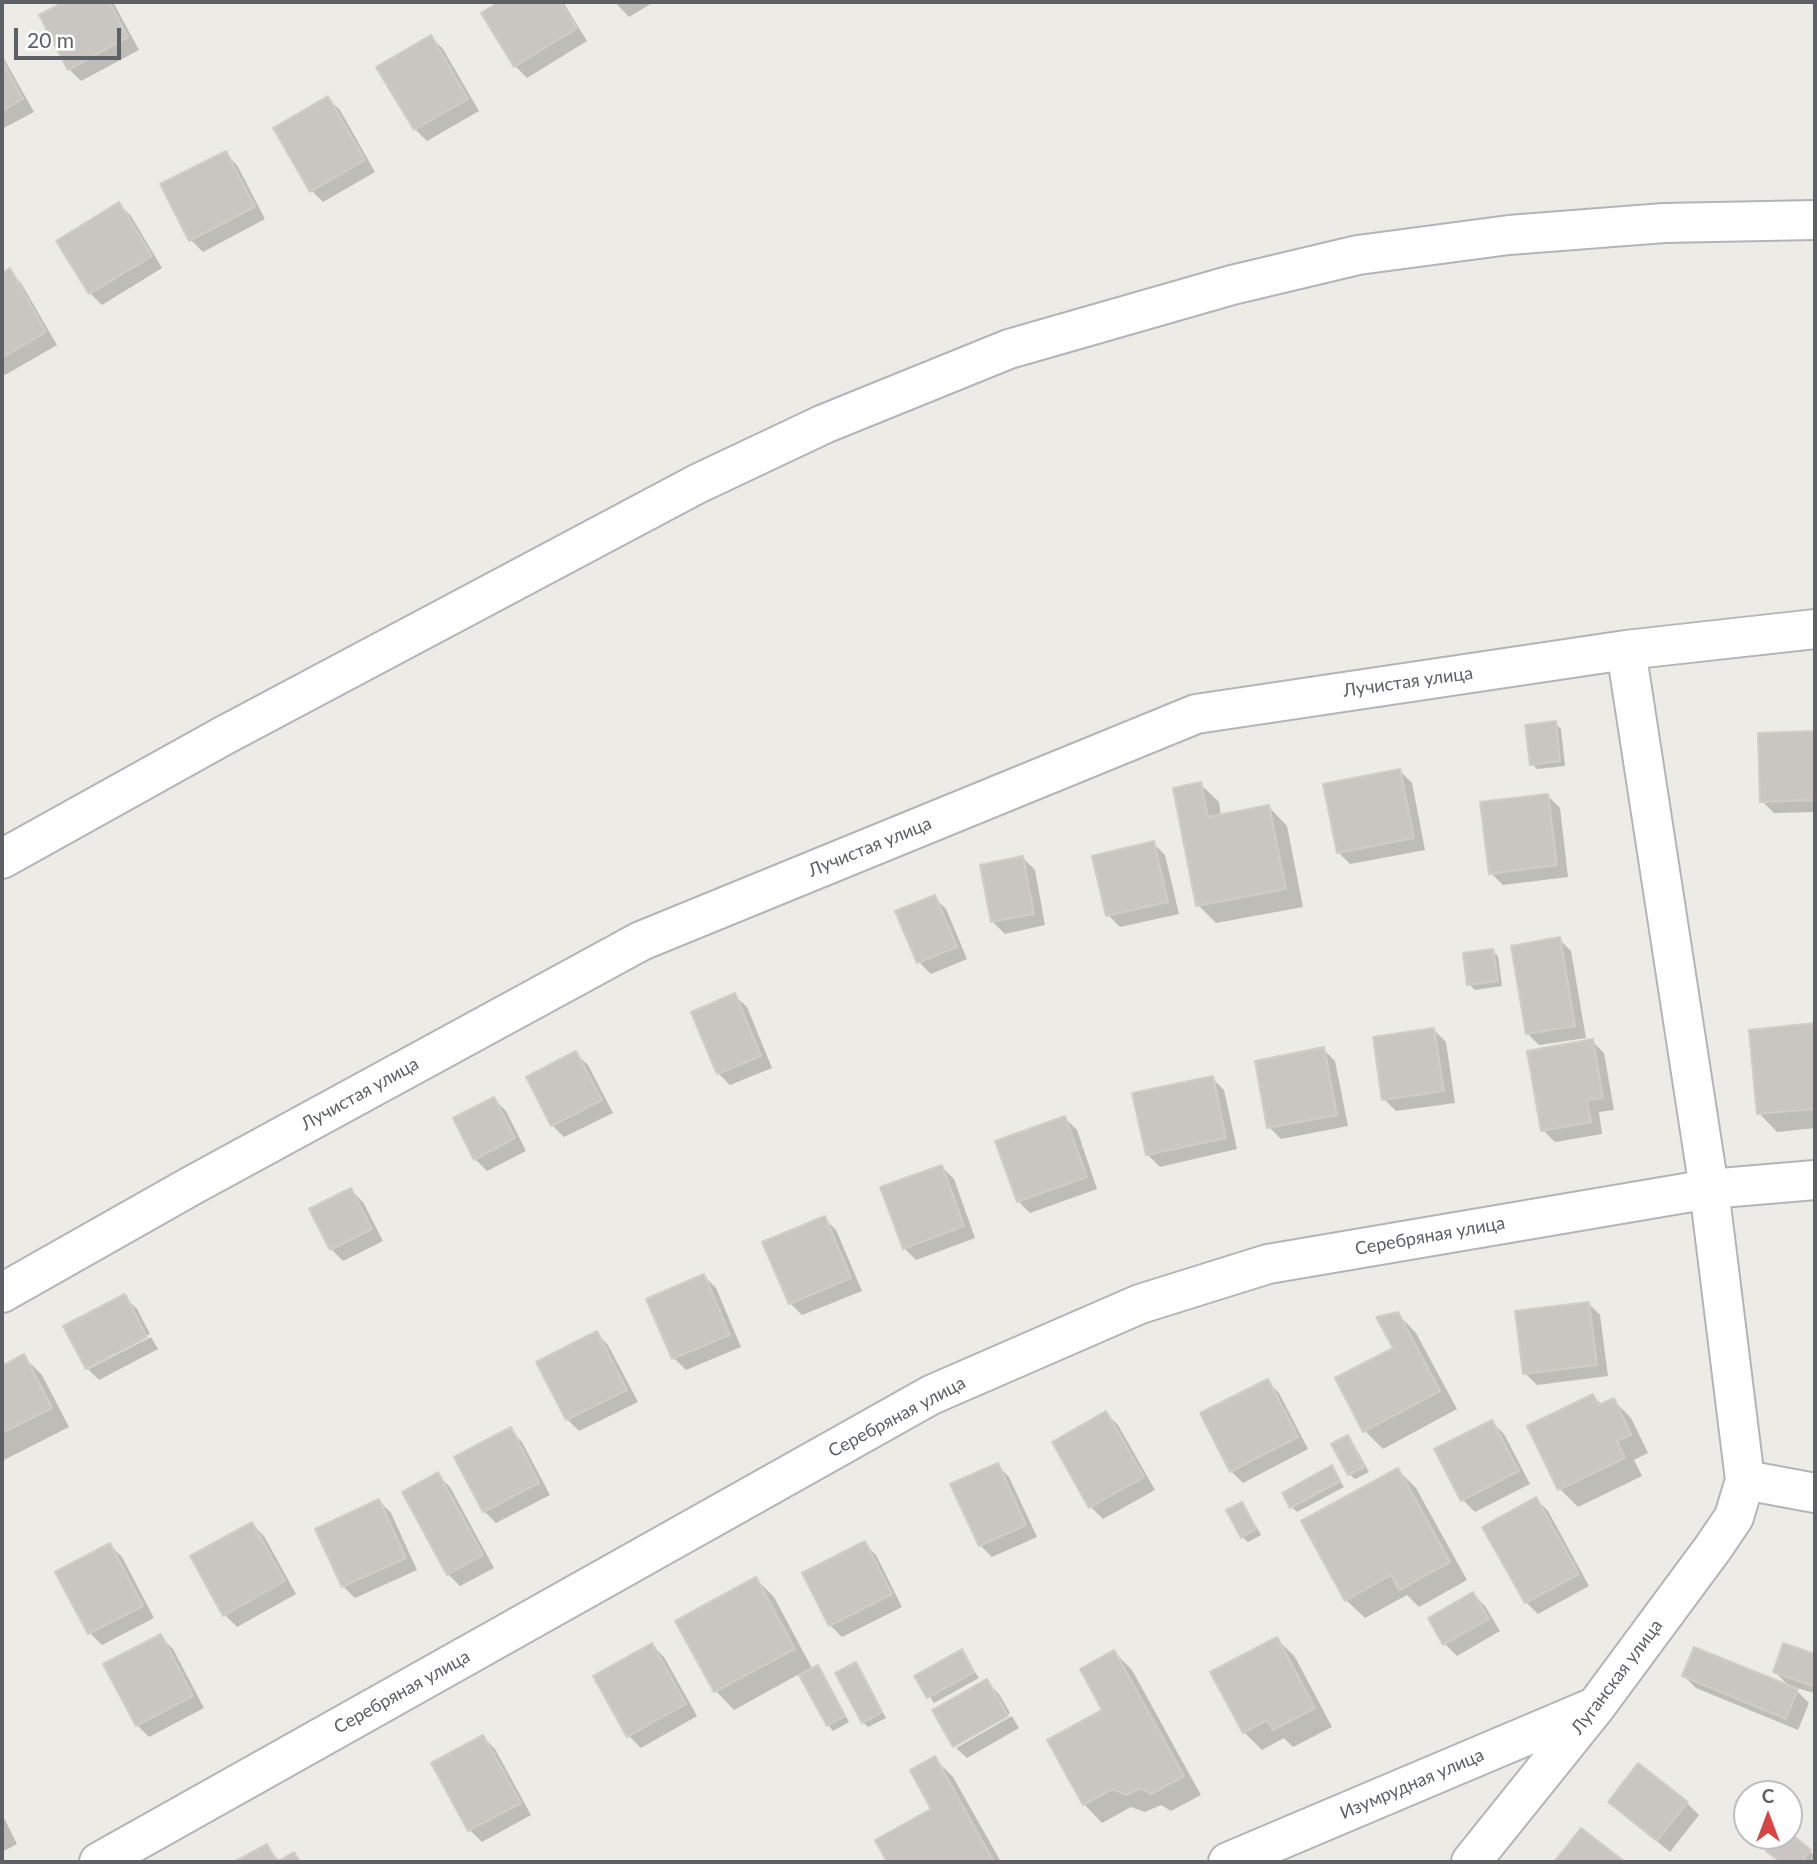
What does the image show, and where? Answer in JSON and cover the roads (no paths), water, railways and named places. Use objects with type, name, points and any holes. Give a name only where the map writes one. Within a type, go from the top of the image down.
[{"type":"street","points":[[2,859],[223,736],[697,484],[824,424],[1009,349],[1232,285],[1358,256],[1509,235],[1625,226],[1815,219]]},
{"type":"street","name":"Лучистая улица","points":[[2,1293],[191,1186],[641,941],[1196,714],[1626,650],[1815,629]]},
{"type":"street","points":[[1626,650],[1709,1189],[1745,1480],[1815,1493]]},
{"type":"street","name":"Серебряная улица","points":[[99,1862],[136,1853],[930,1395],[1140,1304],[1268,1264],[1709,1189],[1815,1180]]},
{"type":"street","name":"Луганская улица","points":[[1471,1862],[1597,1705],[1727,1528],[1734,1517],[1745,1480]]},
{"type":"street","name":"Изумрудная улица","points":[[1228,1862],[1597,1705]]}]
